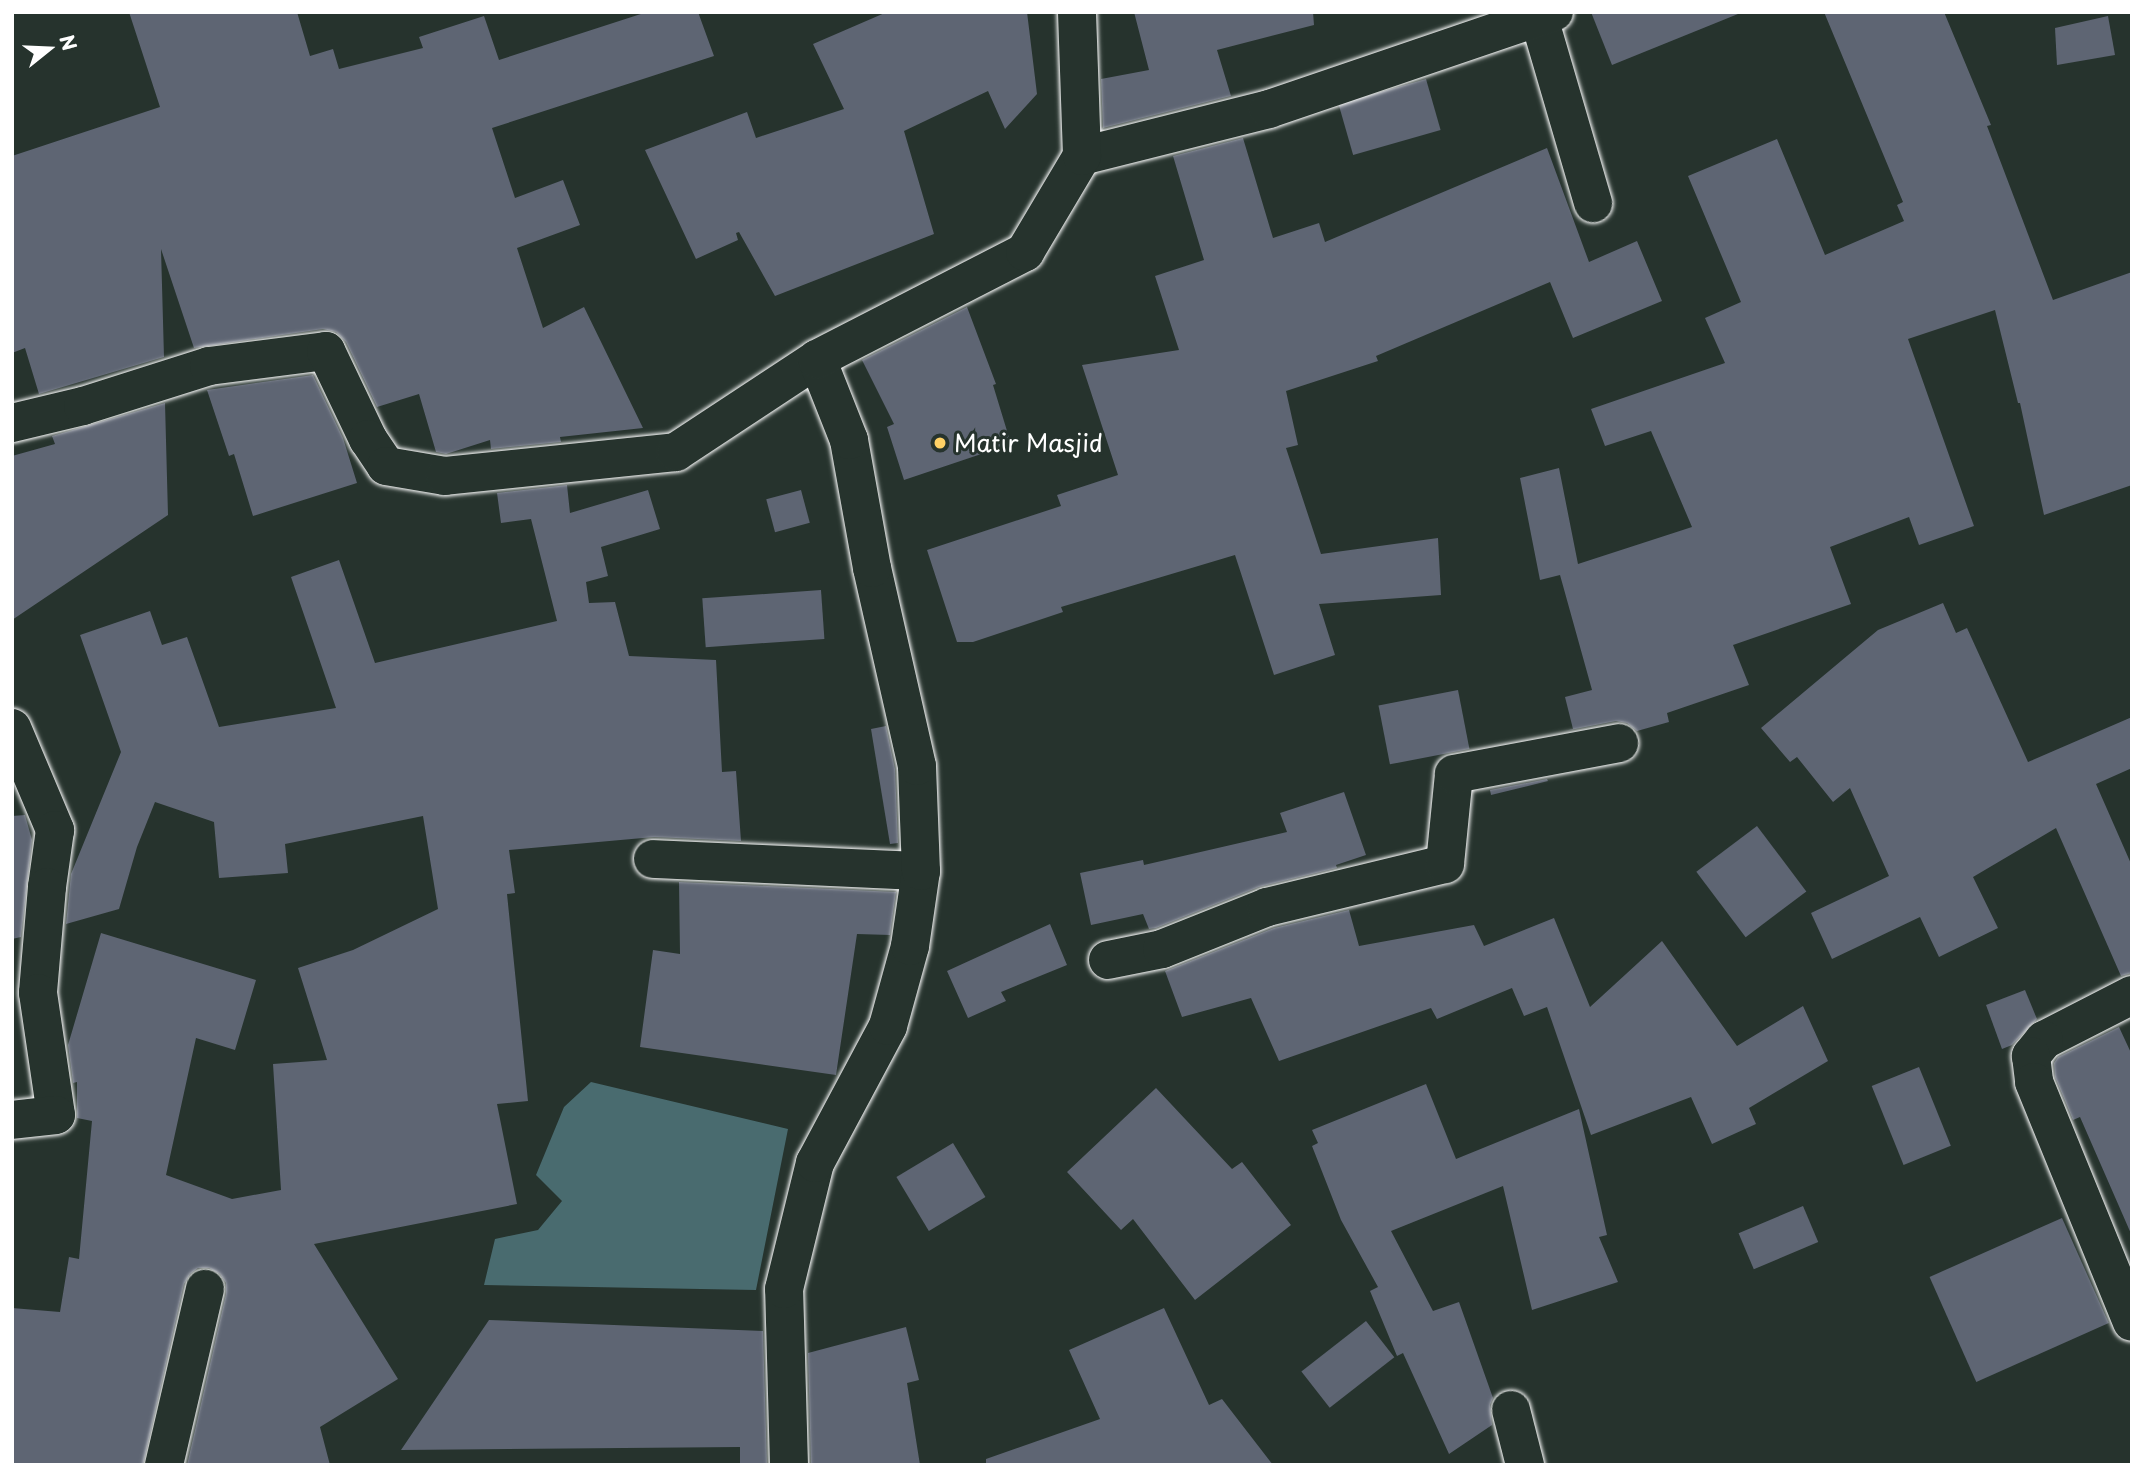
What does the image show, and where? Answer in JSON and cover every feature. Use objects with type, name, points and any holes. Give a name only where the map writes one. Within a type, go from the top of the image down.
[{"type":"street","points":[[12,423],[83,406],[209,366],[326,351],[368,439],[386,466],[445,476],[676,452],[817,359],[1025,252],[1082,156],[1077,12]]},
{"type":"street","points":[[1082,156],[1269,109],[1547,15],[1593,203]]},
{"type":"street","points":[[789,1465],[784,1289],[815,1163],[888,1026],[910,946],[921,871],[917,766],[872,568],[849,440],[817,359]]},
{"type":"street","points":[[12,728],[55,830],[38,993],[56,1115],[12,1120]]},
{"type":"street","points":[[1108,960],[1162,949],[1267,907],[1445,864],[1454,774],[1619,743]]},
{"type":"street","points":[[653,859],[921,871]]},
{"type":"street","points":[[2132,995],[2044,1040],[2031,1056],[2034,1082],[2132,1322]]},
{"type":"street","points":[[164,1465],[205,1289]]},
{"type":"street","points":[[1511,1410],[1525,1465]]},
{"type":"water","points":[[591,1082],[788,1129],[756,1290],[484,1285],[495,1239],[538,1230],[562,1201],[536,1175],[564,1107]]},
{"type":"building","points":[[129,12],[297,12],[310,56],[333,49],[339,69],[423,48],[419,37],[484,16],[499,60],[647,12],[698,12],[714,56],[492,128],[515,198],[563,180],[580,225],[517,248],[543,328],[584,307],[643,428],[560,437],[561,442],[491,449],[490,440],[446,454],[436,452],[419,394],[377,407],[346,342],[336,332],[323,329],[194,348],[161,249],[164,357],[39,394],[25,348],[12,353],[12,156],[160,107]]},
{"type":"building","points":[[887,12],[1027,12],[1037,94],[1005,129],[988,91],[904,131],[934,234],[775,296],[739,232],[736,233],[738,240],[696,259],[645,150],[747,112],[756,138],[844,109],[813,44]]},
{"type":"building","points":[[1134,12],[1313,12],[1314,25],[1217,50],[1231,96],[1103,128],[1101,79],[1149,70]]},
{"type":"building","points":[[1591,12],[1737,12],[1738,14],[1612,65]]},
{"type":"building","points":[[1824,12],[1944,12],[1991,125],[1987,126],[2053,300],[2132,272],[2132,485],[2044,515],[2020,403],[1995,310],[1908,339],[1974,526],[1919,545],[1909,517],[1830,547],[1851,604],[1733,645],[1749,685],[1667,713],[1669,722],[1637,731],[1627,723],[1616,721],[1565,731],[1573,729],[1565,697],[1592,690],[1560,575],[1540,580],[1520,478],[1559,468],[1578,564],[1692,527],[1651,431],[1605,446],[1591,409],[1725,363],[1705,318],[1741,302],[1688,176],[1777,139],[1825,255],[1904,221],[1897,205],[1903,202]]},
{"type":"building","points":[[2108,16],[2115,55],[2057,65],[2055,28]]},
{"type":"building","points":[[1426,79],[1441,130],[1353,155],[1339,104]]},
{"type":"building","points":[[1243,138],[1273,238],[1319,223],[1325,242],[1547,148],[1589,262],[1637,241],[1662,301],[1573,338],[1550,282],[1376,356],[1378,361],[1286,391],[1298,445],[1286,448],[1321,554],[1438,538],[1441,595],[1319,604],[1335,655],[1274,675],[1235,555],[1061,607],[1063,612],[973,642],[957,642],[927,550],[1061,506],[1057,495],[1118,475],[1082,365],[1179,350],[1155,276],[1204,260],[1173,156]]},
{"type":"building","points":[[967,307],[996,384],[993,385],[1011,444],[904,480],[887,427],[894,424],[862,360]]},
{"type":"building","points":[[313,375],[343,438],[357,483],[253,516],[234,454],[229,456],[207,390]]},
{"type":"building","points":[[165,403],[168,515],[12,620],[12,456],[55,444],[52,436]]},
{"type":"building","points":[[567,485],[570,513],[648,490],[660,529],[601,547],[608,576],[586,582],[589,603],[615,602],[629,656],[716,660],[722,772],[736,771],[741,841],[654,837],[509,850],[515,893],[507,894],[528,1101],[497,1104],[517,1204],[314,1244],[398,1379],[320,1427],[330,1465],[187,1465],[226,1294],[226,1283],[220,1274],[209,1268],[198,1268],[184,1284],[143,1465],[12,1465],[12,1308],[60,1312],[69,1257],[79,1259],[92,1121],[77,1118],[77,1082],[73,1083],[68,1045],[101,933],[256,980],[235,1050],[196,1038],[166,1175],[232,1199],[281,1190],[273,1064],[327,1060],[298,968],[353,950],[438,909],[423,816],[285,844],[288,873],[219,878],[214,822],[155,802],[137,847],[119,909],[66,924],[71,874],[121,752],[80,635],[150,611],[162,645],[187,637],[219,727],[336,708],[291,577],[339,560],[375,663],[557,621],[531,519],[501,523],[497,493]]},
{"type":"building","points":[[801,490],[810,523],[775,532],[766,499]]},
{"type":"building","points":[[821,590],[824,639],[706,647],[702,598]]},
{"type":"building","points":[[1943,603],[1956,633],[1967,628],[2028,762],[2132,717],[2132,768],[2096,784],[2132,866],[2132,973],[2121,976],[2056,828],[1973,877],[1998,928],[1939,957],[1920,917],[1832,959],[1811,913],[1889,876],[1850,788],[1833,802],[1797,757],[1790,762],[1761,728],[1878,630]]},
{"type":"building","points":[[1458,690],[1469,749],[1390,764],[1378,705]]},
{"type":"building","points":[[886,726],[895,769],[898,843],[890,844],[871,729]]},
{"type":"building","points":[[1547,779],[1548,781],[1491,795],[1490,790]]},
{"type":"building","points":[[1344,792],[1366,855],[1336,865],[1337,868],[1259,887],[1156,928],[1149,929],[1143,914],[1091,925],[1080,873],[1143,860],[1144,865],[1287,832],[1280,813]]},
{"type":"building","points":[[25,815],[32,840],[21,937],[12,939],[12,816]]},
{"type":"building","points":[[1757,826],[1806,891],[1746,937],[1696,872]]},
{"type":"building","points":[[679,882],[896,892],[890,935],[857,934],[836,1075],[640,1047],[653,950],[680,954]]},
{"type":"building","points":[[1349,910],[1359,946],[1474,925],[1484,946],[1554,918],[1590,1007],[1662,941],[1737,1046],[1803,1006],[1828,1061],[1749,1108],[1756,1124],[1712,1144],[1691,1097],[1591,1135],[1547,1007],[1524,1016],[1512,988],[1437,1019],[1431,1008],[1279,1061],[1251,998],[1182,1017],[1165,971],[1274,928]]},
{"type":"building","points":[[1050,924],[1067,965],[1001,992],[1006,1001],[968,1018],[947,971]]},
{"type":"building","points":[[2025,990],[2037,1019],[2012,1045],[2002,1049],[1986,1005]]},
{"type":"building","points":[[2119,1027],[2132,1055],[2132,1236],[2080,1117],[2073,1120],[2055,1077],[2054,1063],[2058,1057]]},
{"type":"building","points":[[1919,1067],[1951,1146],[1904,1165],[1872,1086]]},
{"type":"building","points":[[1426,1084],[1456,1159],[1579,1109],[1607,1235],[1599,1237],[1618,1282],[1532,1310],[1503,1186],[1391,1231],[1433,1311],[1459,1302],[1493,1398],[1490,1405],[1492,1425],[1449,1454],[1403,1353],[1397,1356],[1370,1291],[1378,1287],[1341,1220],[1312,1146],[1318,1143],[1312,1130]]},
{"type":"building","points":[[1156,1088],[1232,1169],[1242,1162],[1291,1225],[1195,1300],[1133,1219],[1121,1230],[1067,1172]]},
{"type":"building","points":[[953,1143],[985,1197],[929,1231],[896,1177]]},
{"type":"building","points":[[1803,1206],[1818,1242],[1754,1269],[1739,1233]]},
{"type":"building","points":[[2062,1218],[2109,1323],[1976,1382],[1930,1277]]},
{"type":"building","points":[[1164,1308],[1209,1405],[1222,1399],[1273,1465],[986,1465],[986,1459],[1100,1419],[1069,1350]]},
{"type":"building","points":[[489,1320],[763,1331],[767,1465],[740,1465],[740,1447],[401,1450]]},
{"type":"building","points":[[1366,1321],[1394,1357],[1330,1408],[1301,1371]]},
{"type":"building","points":[[906,1327],[919,1380],[907,1383],[920,1465],[811,1465],[808,1353]]},
{"type":"place","name":"Matir Masjid","points":[[940,443]]}]
